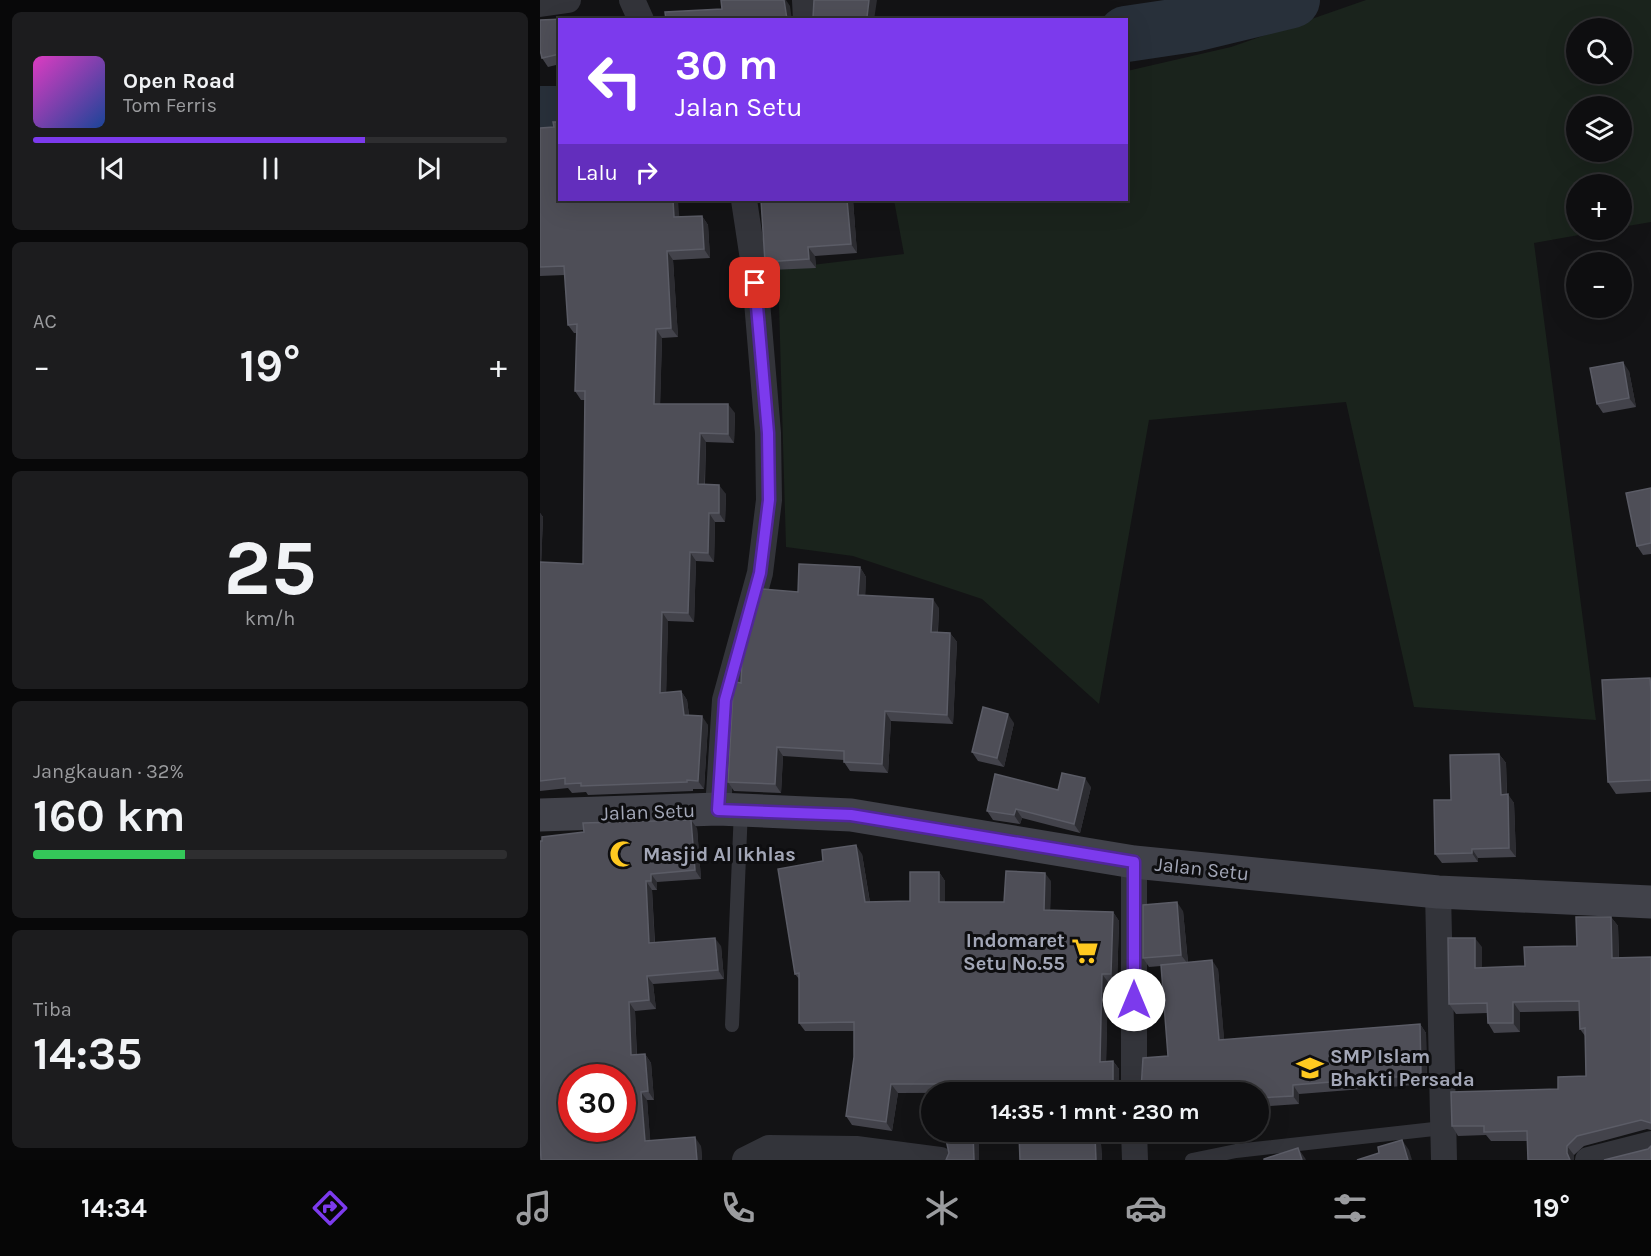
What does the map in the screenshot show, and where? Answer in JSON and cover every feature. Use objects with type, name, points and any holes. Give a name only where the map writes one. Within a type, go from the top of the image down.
[{"type":"main road","name":"Jalan Setu","points":[[540,815],[730,810],[851,815],[1134,862],[1438,892],[1651,903]]},
{"type":"street","points":[[540,3],[568,0]]},
{"type":"street","points":[[632,0],[640,18]]},
{"type":"street","points":[[806,0],[806,18]]},
{"type":"street","points":[[730,810],[725,700],[760,573],[769,500],[768,433],[754,266],[744,201]]},
{"type":"street","points":[[1134,862],[1134,1082]]},
{"type":"street","points":[[1438,892],[1444,1160]]},
{"type":"street","points":[[1134,1142],[1135,1160]]},
{"type":"street","points":[[1588,1160],[1651,1144]]},
{"type":"street","points":[[746,1160],[769,1148],[856,1149],[940,1160]]},
{"type":"lane","points":[[730,810],[732,1025]]},
{"type":"lane","points":[[1192,1160],[1236,1151],[1443,1128]]},
{"type":"shaded area","points":[[1366,0],[1651,0],[1651,222],[1632,225],[1632,174],[1566,174],[1566,237],[1534,243],[1596,720],[1414,707],[1346,402],[1149,420],[1099,704],[982,599],[853,556],[786,547],[778,269],[904,254],[894,201],[1128,201],[1128,71],[1231,47]]},
{"type":"building","points":[[721,0],[784,0],[787,18],[666,18],[665,12],[722,9]]},
{"type":"building","points":[[814,0],[869,0],[867,17],[813,18]]},
{"type":"building","points":[[558,19],[558,54],[542,58],[540,20]]},
{"type":"building","points":[[553,122],[558,122],[558,201],[673,201],[674,217],[702,216],[704,249],[667,251],[671,328],[656,329],[654,404],[728,404],[728,434],[700,433],[698,484],[719,485],[719,513],[709,513],[708,553],[690,552],[688,613],[662,612],[660,693],[681,691],[684,715],[702,716],[698,781],[581,786],[581,783],[565,784],[565,778],[540,781],[540,562],[583,564],[585,391],[575,391],[577,324],[568,325],[564,266],[540,267],[540,128],[554,127]]},
{"type":"building","points":[[761,201],[847,201],[851,244],[808,247],[809,259],[765,262]]},
{"type":"building","points":[[1623,362],[1629,398],[1597,404],[1590,368]]},
{"type":"building","points":[[1651,488],[1651,543],[1637,546],[1626,493]]},
{"type":"building","points":[[799,564],[860,567],[858,595],[933,599],[931,632],[950,633],[947,715],[885,711],[882,764],[844,762],[844,751],[777,747],[775,784],[728,782],[733,693],[736,682],[741,683],[742,660],[762,589],[798,592]]},
{"type":"building","points":[[1650,678],[1651,780],[1608,782],[1602,680]]},
{"type":"building","points":[[983,707],[1008,714],[997,758],[972,752]]},
{"type":"building","points":[[1499,754],[1501,795],[1508,794],[1509,848],[1472,849],[1472,853],[1435,854],[1434,800],[1451,800],[1450,755]]},
{"type":"building","points":[[1062,773],[1085,778],[1074,824],[1016,809],[1014,815],[987,811],[995,774],[1058,790]]},
{"type":"building","points":[[691,820],[695,870],[651,874],[651,881],[646,881],[649,943],[715,938],[718,970],[647,976],[649,1000],[629,1002],[631,1055],[645,1054],[648,1091],[641,1092],[645,1141],[695,1137],[697,1160],[541,1160],[540,841],[542,837],[584,832],[583,823]]},
{"type":"building","points":[[856,845],[865,902],[910,901],[910,872],[939,872],[939,902],[1004,902],[1006,871],[1045,873],[1044,910],[1113,912],[1111,974],[1102,974],[1100,1062],[1113,1061],[1113,1082],[891,1084],[886,1122],[846,1116],[854,1057],[854,1022],[799,1023],[799,973],[795,974],[778,869],[823,861],[822,850]]},
{"type":"building","points":[[1177,902],[1181,955],[1143,958],[1143,905]]},
{"type":"building","points":[[1576,917],[1611,917],[1612,958],[1651,957],[1651,1123],[1641,1120],[1577,1136],[1567,1146],[1570,1160],[1528,1160],[1527,1131],[1484,1132],[1484,1126],[1452,1126],[1451,1092],[1558,1089],[1558,1077],[1586,1076],[1585,1028],[1580,1029],[1579,1001],[1513,1002],[1513,1023],[1488,1023],[1487,1003],[1449,1004],[1448,938],[1475,938],[1475,968],[1525,966],[1524,947],[1577,946]]},
{"type":"building","points":[[1212,960],[1219,1040],[1420,1024],[1421,1075],[1293,1085],[1293,1096],[1269,1097],[1269,1082],[1142,1082],[1143,1058],[1168,1056],[1161,965]]},
{"type":"building","points":[[1402,1140],[1408,1160],[1357,1160],[1379,1153],[1378,1147]]},
{"type":"building","points":[[946,1142],[973,1142],[974,1160],[946,1160],[949,1153]]},
{"type":"building","points":[[1019,1142],[1095,1142],[1096,1160],[1020,1160]]},
{"type":"building","points":[[1651,1146],[1651,1160],[1604,1160],[1648,1149]]},
{"type":"building","points":[[1298,1148],[1302,1160],[1264,1160],[1264,1159]]},
{"type":"waterway","points":[[1128,34],[1193,24],[1292,0]]},
{"type":"waterway","points":[[540,114],[558,114]]},
{"type":"place","name":"Masjid Al Ikhlas","points":[[623,854]]},
{"type":"place","name":"Indomaret Setu No.55","points":[[1085,951]]},
{"type":"place","name":"SMP Islam Bhakti Persada","points":[[1310,1068]]},
{"type":"route","points":[[755,283],[768,433],[769,500],[760,573],[725,700],[718,810],[851,815],[1134,862],[1134,1000]]}]
